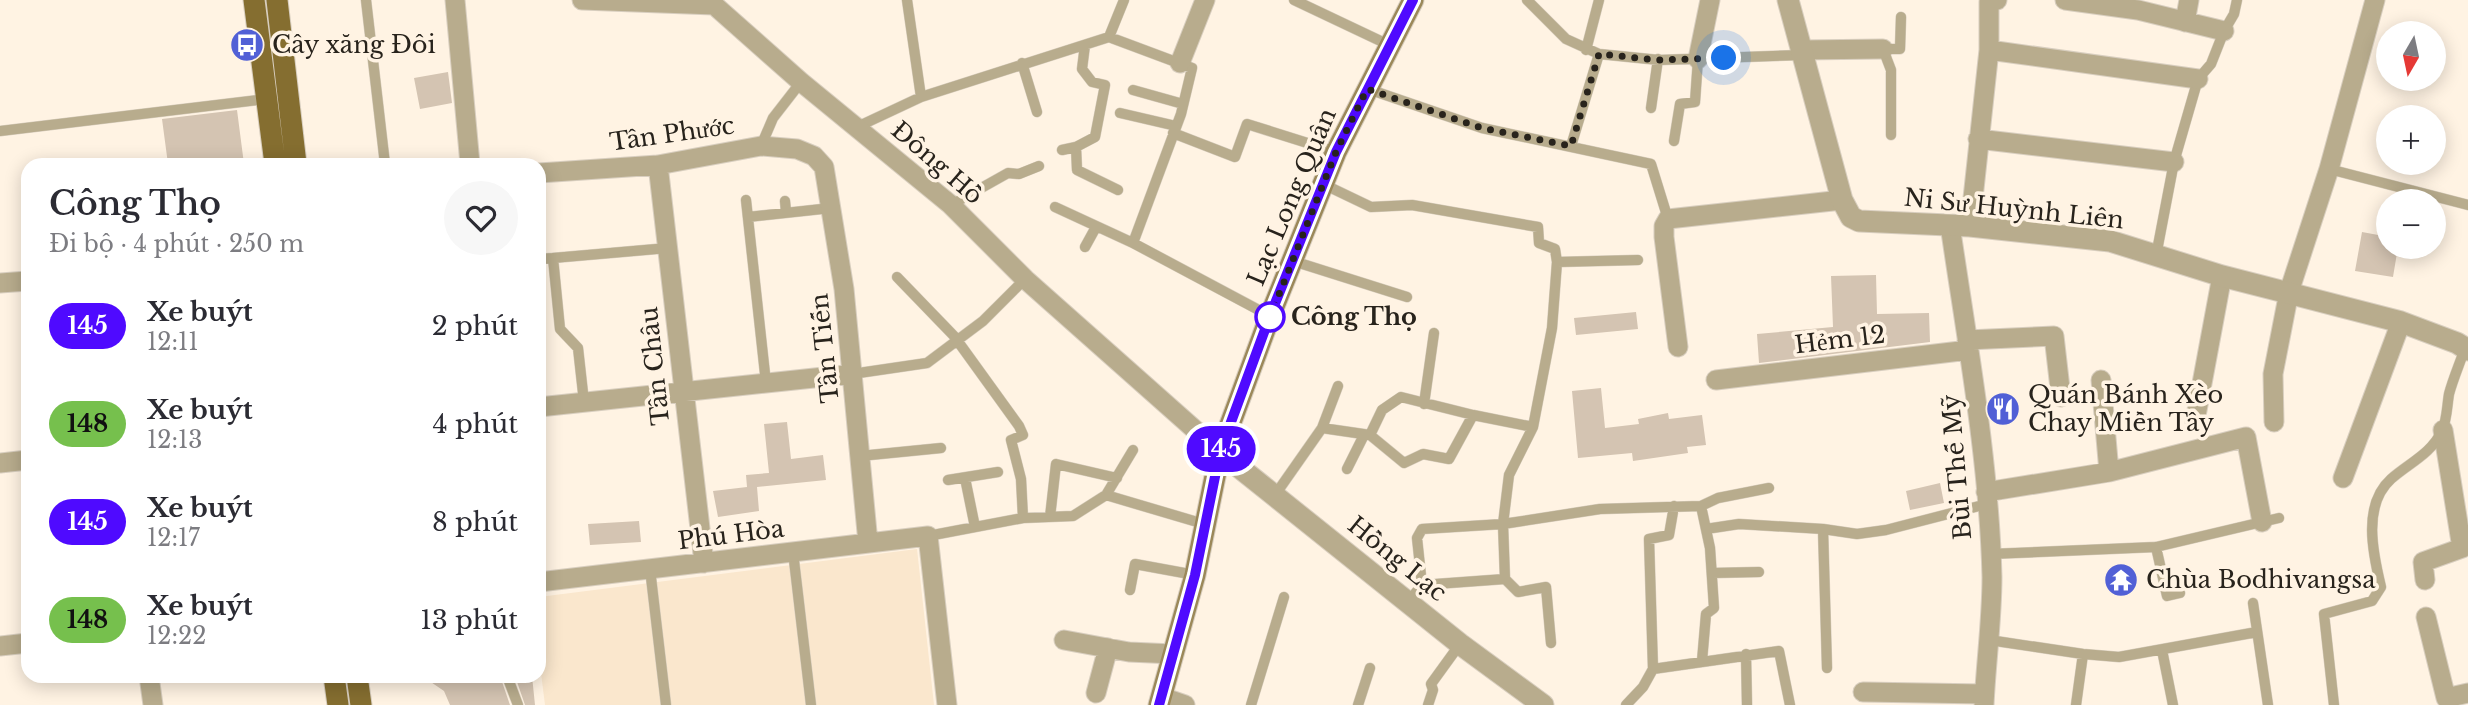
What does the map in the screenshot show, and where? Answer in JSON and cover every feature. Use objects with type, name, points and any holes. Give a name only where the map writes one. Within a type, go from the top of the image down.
[{"type":"main road","points":[[254,0],[274,158]]},
{"type":"main road","points":[[277,0],[295,158]]},
{"type":"main road","name":"Lạc Long Quân","points":[[1160,701],[1195,575],[1220,452],[1322,183],[1413,0]]},
{"type":"main road","points":[[335,683],[338,705]]},
{"type":"main road","points":[[358,683],[361,705]]},
{"type":"street","points":[[455,0],[469,158]]},
{"type":"street","name":"Đông Hồ","points":[[582,0],[713,3],[800,82],[951,205],[1026,279],[1220,452]]},
{"type":"street","points":[[1186,65],[1205,0]]},
{"type":"street","points":[[1698,59],[1710,0]]},
{"type":"street","points":[[1678,346],[1664,237],[1664,226],[1668,219],[1842,200],[1788,0]]},
{"type":"street","points":[[2065,0],[2138,10],[2224,32]]},
{"type":"street","points":[[2185,22],[2189,0]]},
{"type":"street","points":[[2274,422],[2273,374],[2289,292],[2329,169],[2375,0]]},
{"type":"street","name":"Bùi Thế Mỹ","points":[[1984,700],[1991,608],[1990,554],[1968,345],[1960,226],[1978,139],[1989,50],[1991,1]]},
{"type":"street","points":[[1801,53],[1882,49]]},
{"type":"street","points":[[1989,50],[2198,79]]},
{"type":"street","points":[[1978,139],[2174,162]]},
{"type":"street","name":"Tân Phước","points":[[546,172],[658,164],[761,146],[797,149],[810,154]]},
{"type":"street","name":"Tân Tiến","points":[[810,154],[824,167],[844,289],[868,543]]},
{"type":"street","name":"Tân Châu","points":[[658,164],[682,392],[704,563]]},
{"type":"street","name":"Ni Sư Huỳnh Liên","points":[[1842,200],[1851,217],[1859,221],[1960,226],[2110,241],[2222,276],[2401,322],[2467,349]]},
{"type":"street","points":[[2195,421],[2222,276]]},
{"type":"street","points":[[0,283],[21,282]]},
{"type":"street","points":[[2343,478],[2401,322]]},
{"type":"street","name":"Hẻm 12","points":[[1716,380],[1968,345],[2054,336],[2061,397]]},
{"type":"street","points":[[546,406],[852,374]]},
{"type":"street","points":[[2101,380],[2109,471]]},
{"type":"street","points":[[2425,580],[2423,562],[2462,548],[2443,430]]},
{"type":"street","points":[[1986,498],[2246,438],[2271,520]]},
{"type":"street","name":"Hồng Lạc","points":[[1220,452],[1460,644],[1543,705]]},
{"type":"street","points":[[0,463],[21,461]]},
{"type":"street","points":[[928,536],[947,705]]},
{"type":"street","name":"Phú Hòa","points":[[546,581],[928,536]]},
{"type":"street","points":[[2426,617],[2446,698],[2468,693]]},
{"type":"street","points":[[1064,640],[1129,652],[1173,654]]},
{"type":"street","points":[[0,646],[21,644]]},
{"type":"street","points":[[1096,693],[1108,648]]},
{"type":"street","points":[[150,683],[153,705]]},
{"type":"street","points":[[1863,692],[1984,700]]},
{"type":"street","points":[[1160,701],[1185,705]]},
{"type":"lane","points":[[366,0],[384,158]]},
{"type":"lane","points":[[907,0],[921,97]]},
{"type":"lane","points":[[1109,37],[1124,0]]},
{"type":"lane","points":[[1294,0],[1389,45]]},
{"type":"lane","points":[[1527,0],[1566,39],[1599,54],[1658,60],[1801,53]]},
{"type":"lane","points":[[1586,50],[1599,0]]},
{"type":"lane","points":[[2156,256],[2174,162],[2198,79],[2211,64],[2234,15],[2237,0]]},
{"type":"lane","points":[[1891,135],[1891,70],[1882,49],[1900,49],[1901,17]]},
{"type":"lane","points":[[857,127],[921,97],[1109,37],[1186,65],[1183,104],[1133,243]]},
{"type":"lane","points":[[1062,150],[1076,147],[1095,137],[1105,85],[1092,82],[1082,69],[1085,44]]},
{"type":"lane","points":[[1571,146],[1599,54]]},
{"type":"lane","points":[[1674,141],[1679,104],[1695,102],[1698,59]]},
{"type":"lane","points":[[1651,108],[1658,60]]},
{"type":"lane","points":[[1022,63],[1037,112]]},
{"type":"lane","points":[[761,146],[773,118],[800,82]]},
{"type":"lane","points":[[1367,89],[1482,128],[1651,164],[1668,219]]},
{"type":"lane","points":[[1133,90],[1183,104]]},
{"type":"lane","points":[[0,131],[266,99]]},
{"type":"lane","points":[[1121,113],[1175,130],[1236,157],[1247,124],[1336,152]]},
{"type":"lane","points":[[1076,147],[1077,170],[1118,190]]},
{"type":"lane","points":[[951,205],[1008,173],[1019,174],[1039,166]]},
{"type":"lane","points":[[2329,169],[2468,203]]},
{"type":"lane","points":[[1322,183],[1371,207],[1412,205],[1538,227],[1539,243],[1555,248],[1552,328],[1533,426],[1509,475],[1503,524],[1505,579],[1518,592],[1546,587],[1551,643]]},
{"type":"lane","points":[[746,200],[766,383]]},
{"type":"lane","points":[[748,217],[785,207],[831,208]]},
{"type":"lane","points":[[1055,207],[1133,243],[1270,316]]},
{"type":"lane","points":[[1085,247],[1096,227]]},
{"type":"lane","points":[[546,258],[668,248]]},
{"type":"lane","points":[[553,258],[560,329],[578,348],[584,402]]},
{"type":"lane","points":[[1556,262],[1639,260]]},
{"type":"lane","points":[[1293,261],[1407,297]]},
{"type":"lane","points":[[897,277],[957,340],[1019,426],[1023,435],[1011,440],[1021,479],[1023,518]]},
{"type":"lane","points":[[852,374],[927,363],[983,321],[1026,279]]},
{"type":"lane","points":[[1423,404],[1434,333]]},
{"type":"lane","points":[[2333,705],[2324,614],[2372,601],[2381,587],[2372,527],[2377,501],[2390,480],[2433,446],[2443,430],[2450,392],[2467,349]]},
{"type":"lane","points":[[1275,495],[1322,428],[1338,386]]},
{"type":"lane","points":[[1347,469],[1382,410],[1401,397],[1473,415],[1533,426]]},
{"type":"lane","points":[[1322,428],[1367,435],[1404,463],[1423,454],[1449,459],[1473,415]]},
{"type":"lane","points":[[860,456],[941,448]]},
{"type":"lane","points":[[928,536],[1023,518],[1073,516],[1106,495],[1133,450]]},
{"type":"lane","points":[[1050,517],[1056,464],[1117,478]]},
{"type":"lane","points":[[948,480],[998,472]]},
{"type":"lane","points":[[965,478],[975,527]]},
{"type":"lane","points":[[1408,602],[1422,585],[1417,538],[1422,529],[1503,524],[1600,509],[1700,506],[1718,498],[1769,488]]},
{"type":"lane","points":[[1106,495],[1204,524]]},
{"type":"lane","points":[[1706,530],[1739,524],[1823,529],[1857,534],[1886,530],[1986,498]]},
{"type":"lane","points":[[1626,705],[1643,687],[1653,669],[1648,539],[1669,535],[1674,506]]},
{"type":"lane","points":[[1700,506],[1712,573],[1714,608],[1706,614],[1702,661]]},
{"type":"lane","points":[[1990,554],[2156,547],[2271,520]]},
{"type":"lane","points":[[1823,529],[1827,668]]},
{"type":"lane","points":[[2156,547],[2167,596],[2180,593]]},
{"type":"lane","points":[[793,552],[811,705]]},
{"type":"lane","points":[[1130,590],[1135,564],[1195,575]]},
{"type":"lane","points":[[650,569],[666,705]]},
{"type":"lane","points":[[1712,573],[1759,572]]},
{"type":"lane","points":[[1422,585],[1505,579]]},
{"type":"lane","points":[[1251,705],[1284,597]]},
{"type":"lane","points":[[2253,603],[2269,705]]},
{"type":"lane","points":[[1989,640],[2119,657],[2257,632]]},
{"type":"lane","points":[[1428,705],[1433,690],[1431,684],[1460,644]]},
{"type":"lane","points":[[1653,669],[1779,650],[1790,705]]},
{"type":"lane","points":[[2162,650],[2173,705]]},
{"type":"lane","points":[[1746,654],[1747,705]]},
{"type":"lane","points":[[2076,705],[2083,654]]},
{"type":"lane","points":[[1358,705],[1370,668]]},
{"type":"lane","points":[[510,683],[518,705]]},
{"type":"shaded area","points":[[917,549],[934,705],[545,705],[542,683],[546,683],[546,596]]},
{"type":"building","points":[[448,72],[452,103],[420,109],[414,78]]},
{"type":"building","points":[[237,110],[243,158],[167,158],[162,119]]},
{"type":"building","points":[[2362,232],[2376,235],[2376,259],[2396,259],[2393,277],[2355,271]]},
{"type":"building","points":[[1876,275],[1877,314],[1929,313],[1930,342],[1759,363],[1757,334],[1833,327],[1831,276]]},
{"type":"building","points":[[1636,312],[1638,329],[1576,335],[1574,318]]},
{"type":"building","points":[[1601,388],[1605,428],[1639,424],[1638,419],[1668,413],[1669,419],[1702,415],[1706,445],[1687,447],[1688,453],[1633,461],[1632,453],[1578,458],[1572,391]]},
{"type":"building","points":[[787,422],[791,459],[823,455],[826,480],[757,487],[759,511],[718,517],[713,491],[747,487],[746,475],[769,473],[764,424]]},
{"type":"building","points":[[1940,483],[1944,503],[1910,510],[1906,491]]},
{"type":"building","points":[[639,521],[641,542],[590,545],[588,524]]},
{"type":"building","points":[[432,683],[502,683],[510,705],[450,705],[444,691]]},
{"type":"building","points":[[517,683],[533,683],[535,705],[525,705]]},
{"type":"bus line","name":"145","points":[[1159,705],[1195,575],[1220,452],[1322,183],[1413,0]]},
{"type":"place","name":"Cây xăng Đôi","points":[[247,45]]},
{"type":"place","name":"Công Thọ","points":[[1270,317]]},
{"type":"place","name":"Quán Bánh Xèo Chay Miền Tây","points":[[2003,409]]},
{"type":"place","name":"Chùa Bodhivangsa","points":[[2121,580]]},
{"type":"route","points":[[1270,317],[1322,183],[1367,89],[1482,128],[1571,146],[1599,54],[1658,60],[1724,58]]}]
